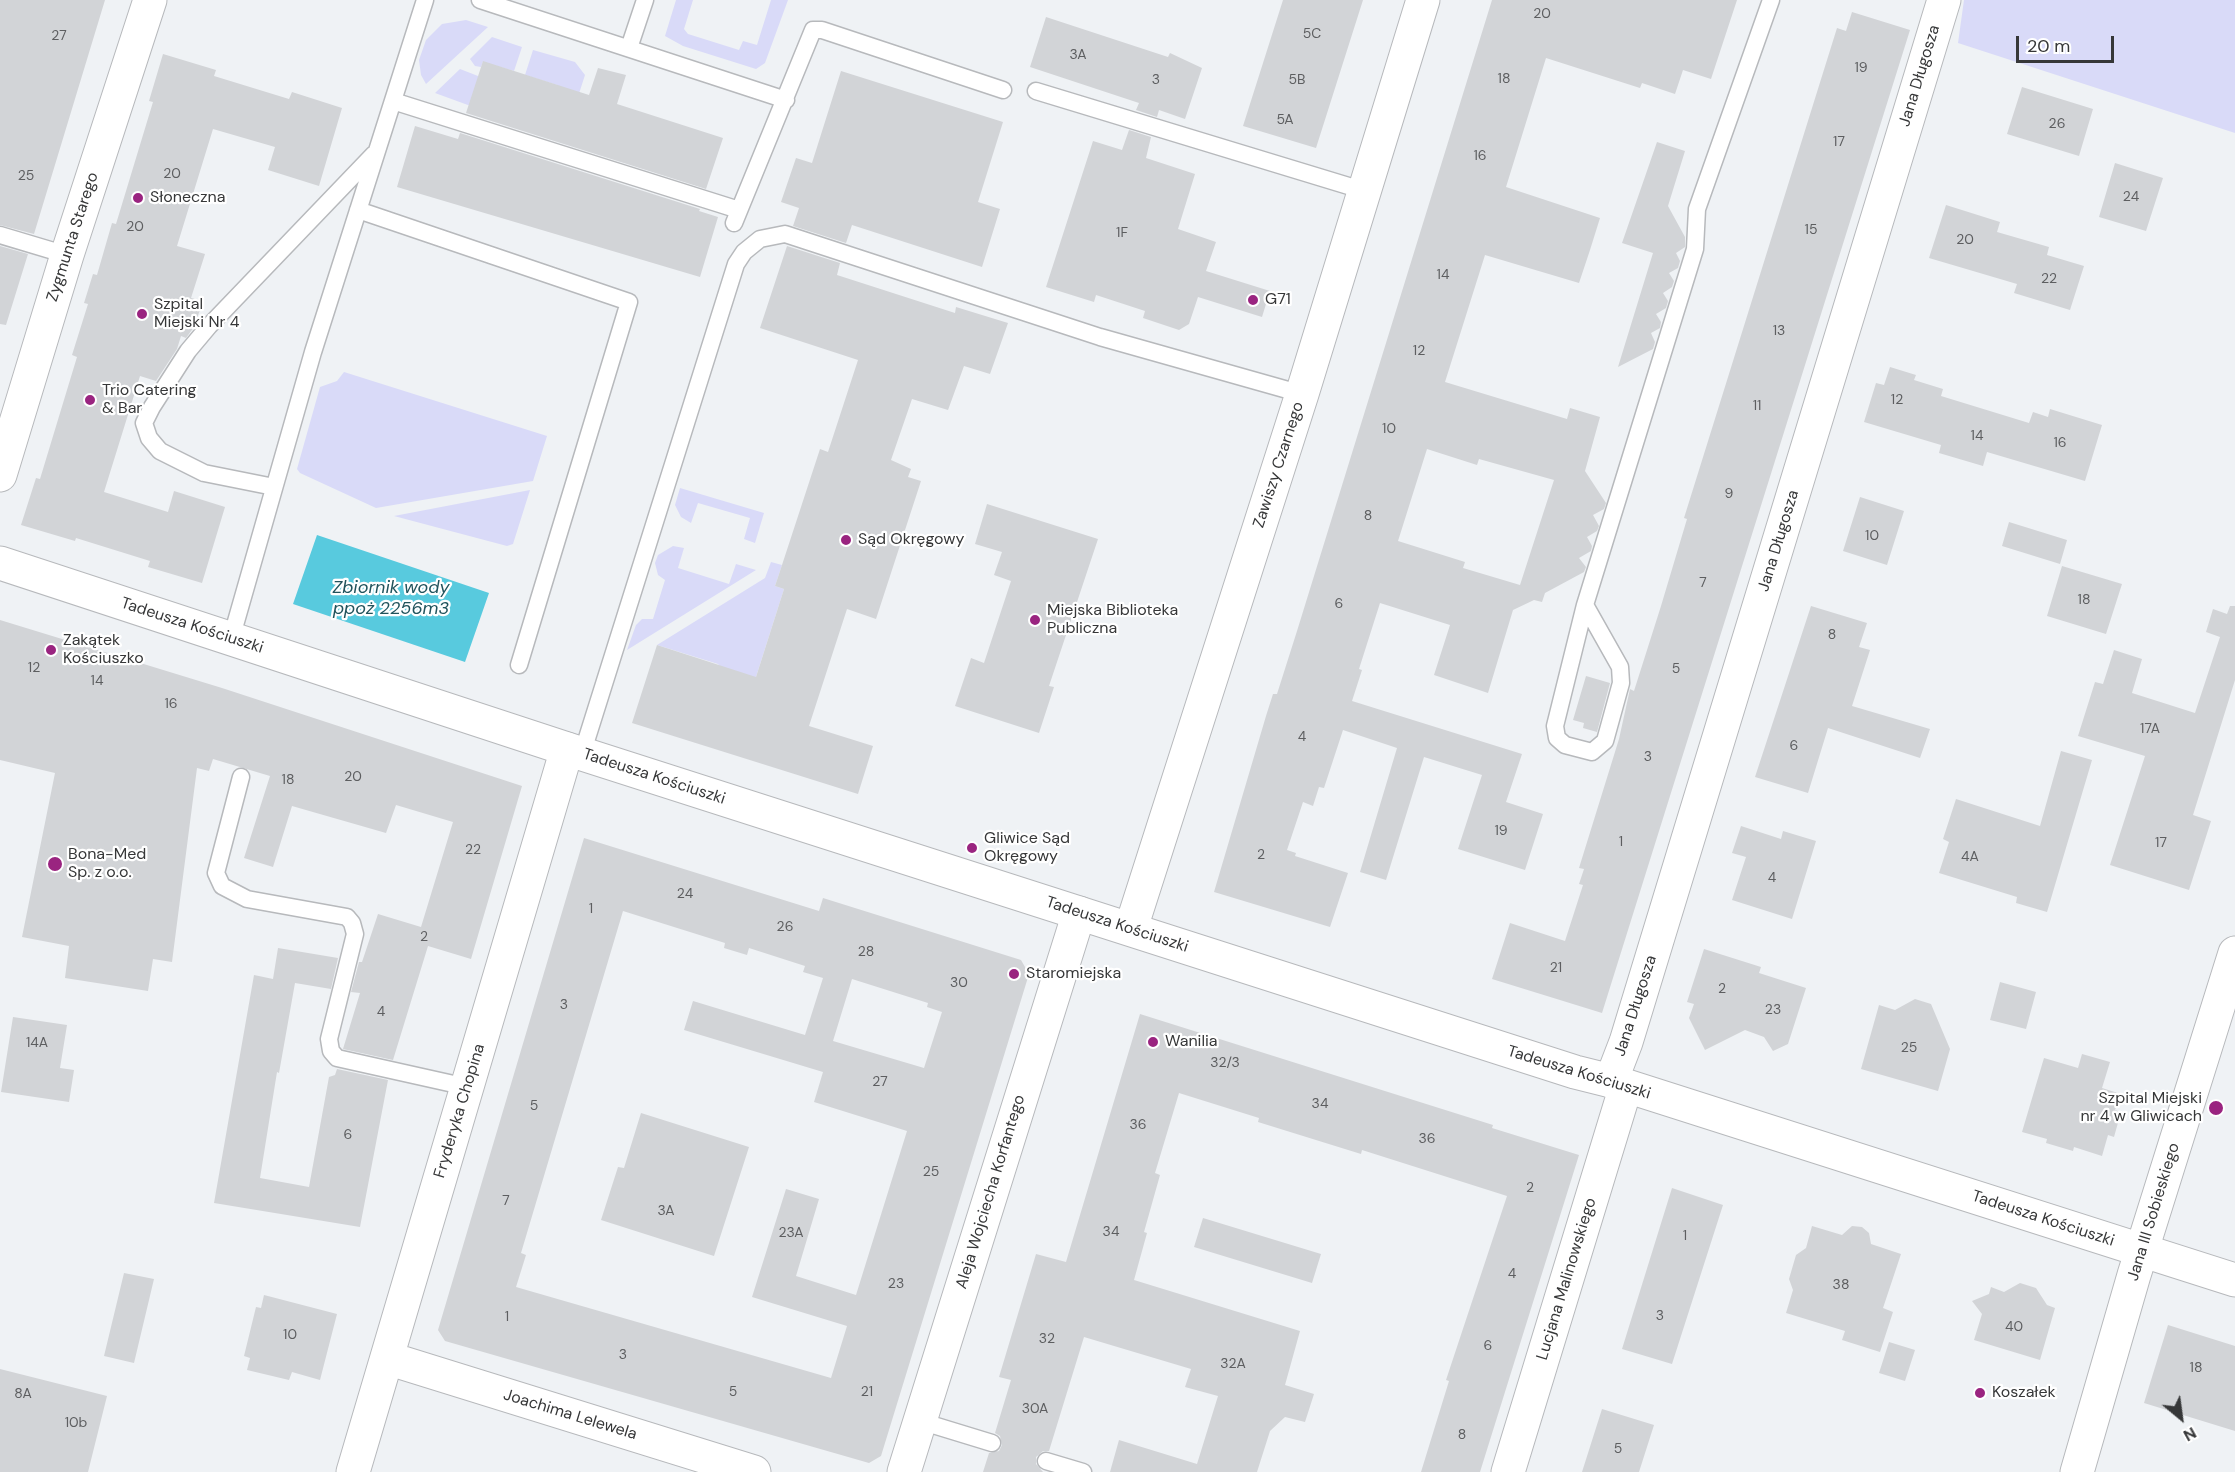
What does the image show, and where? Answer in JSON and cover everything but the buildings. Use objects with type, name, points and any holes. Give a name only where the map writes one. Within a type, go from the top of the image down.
[{"type":"street","name":"Zygmunta Starego","points":[[0,475],[5,445],[150,0]]},
{"type":"street","name":"Zawiszy Czarnego","points":[[1131,928],[1302,394],[1423,0]]},
{"type":"street","name":"Jana Długosza","points":[[1619,1084],[1626,1042],[1944,0]]},
{"type":"street","name":"Tadeusza Kościuszki","points":[[0,563],[575,751],[1564,1069],[1619,1084],[2235,1280]]},
{"type":"street","name":"Fryderyka Chopina","points":[[353,1472],[467,1087],[575,751]]},
{"type":"street","name":"Aleja Wojciecha Korfantego","points":[[904,1472],[1079,913]]},
{"type":"street","name":"Jana III Sobieskiego","points":[[2077,1472],[2142,1250],[2235,953]]},
{"type":"street","name":"Lucjana Malinowskiego","points":[[1508,1472],[1619,1084]]},
{"type":"street","name":"Joachima Lelewela","points":[[387,1358],[754,1472]]},
{"type":"lane","points":[[231,639],[274,487],[358,210],[425,0]]},
{"type":"lane","points":[[480,0],[786,100]]},
{"type":"lane","points":[[629,48],[645,0]]},
{"type":"lane","points":[[1585,605],[1620,666],[1622,683],[1605,741],[1592,752],[1565,745],[1557,738],[1555,726],[1585,605],[1695,249],[1697,209],[1771,0]]},
{"type":"lane","points":[[393,101],[736,216],[786,100],[813,30],[822,30],[1003,90]]},
{"type":"lane","points":[[1036,91],[1365,191]]},
{"type":"lane","points":[[274,487],[204,473],[160,451],[149,438],[144,423],[182,361],[209,326],[377,151]]},
{"type":"lane","points":[[358,210],[629,302],[519,665]]},
{"type":"lane","points":[[575,751],[736,264],[744,252],[760,239],[785,234],[1100,337],[1302,394]]},
{"type":"lane","points":[[0,235],[67,255]]},
{"type":"lane","points":[[241,777],[216,873],[222,886],[247,899],[346,916],[352,923],[355,934],[329,1039],[331,1051],[337,1058],[467,1087]]},
{"type":"lane","points":[[920,1421],[992,1443]]},
{"type":"lane","points":[[1046,1461],[1083,1472]]},
{"type":"shaded area","points":[[676,0],[693,0],[684,29],[688,34],[739,50],[743,41],[757,45],[771,0],[788,0],[765,63],[756,69],[683,46],[665,36]]},
{"type":"shaded area","points":[[1964,0],[2235,0],[2235,133],[1958,43]]},
{"type":"shaded area","points":[[466,20],[488,27],[426,84],[421,75],[419,60],[426,40],[442,24]]},
{"type":"shaded area","points":[[492,37],[522,47],[514,71],[483,62],[481,67],[475,66],[470,59]]},
{"type":"shaded area","points":[[533,50],[575,62],[585,75],[565,137],[557,85],[525,75]]},
{"type":"shaded area","points":[[460,69],[478,76],[498,116],[435,93]]},
{"type":"shaded area","points":[[344,372],[547,436],[533,481],[376,508],[300,473],[297,469],[320,387],[337,381]]},
{"type":"shaded area","points":[[680,488],[764,513],[755,543],[744,539],[750,518],[698,503],[691,523],[681,517],[675,505]]},
{"type":"shaded area","points":[[530,490],[513,544],[507,546],[394,516]]},
{"type":"shaded area","points":[[673,546],[684,548],[678,568],[729,584],[736,564],[756,570],[627,650],[636,625],[642,619],[653,619],[665,580],[658,575],[655,563],[658,555]]},
{"type":"shaded area","points":[[771,562],[782,565],[775,586],[784,589],[747,705],[718,664],[657,645],[765,578]]},
{"type":"water","name":"Zbiornik wody ppoż 2256m3","points":[[317,535],[489,593],[465,662],[293,604]]},
{"type":"place","name":"Słoneczna","points":[[138,198]]},
{"type":"place","name":"G71","points":[[1253,300]]},
{"type":"place","name":"Szpital Miejski Nr 4","points":[[142,314]]},
{"type":"place","name":"Trio Catering & Bar","points":[[90,400]]},
{"type":"place","name":"Sąd Okręgowy","points":[[846,540]]},
{"type":"place","name":"Miejska Biblioteka Publiczna","points":[[1035,620]]},
{"type":"place","name":"Zakątek Kościuszko","points":[[51,650]]},
{"type":"place","name":"Gliwice Sąd Okręgowy","points":[[972,848]]},
{"type":"place","name":"Bona-Med Sp. z o.o.","points":[[55,864]]},
{"type":"place","name":"Staromiejska","points":[[1014,974]]},
{"type":"place","name":"Wanilia","points":[[1153,1042]]},
{"type":"place","name":"Szpital Miejski nr 4 w Gliwicach","points":[[2216,1108]]},
{"type":"place","name":"Koszałek","points":[[1980,1393]]}]
